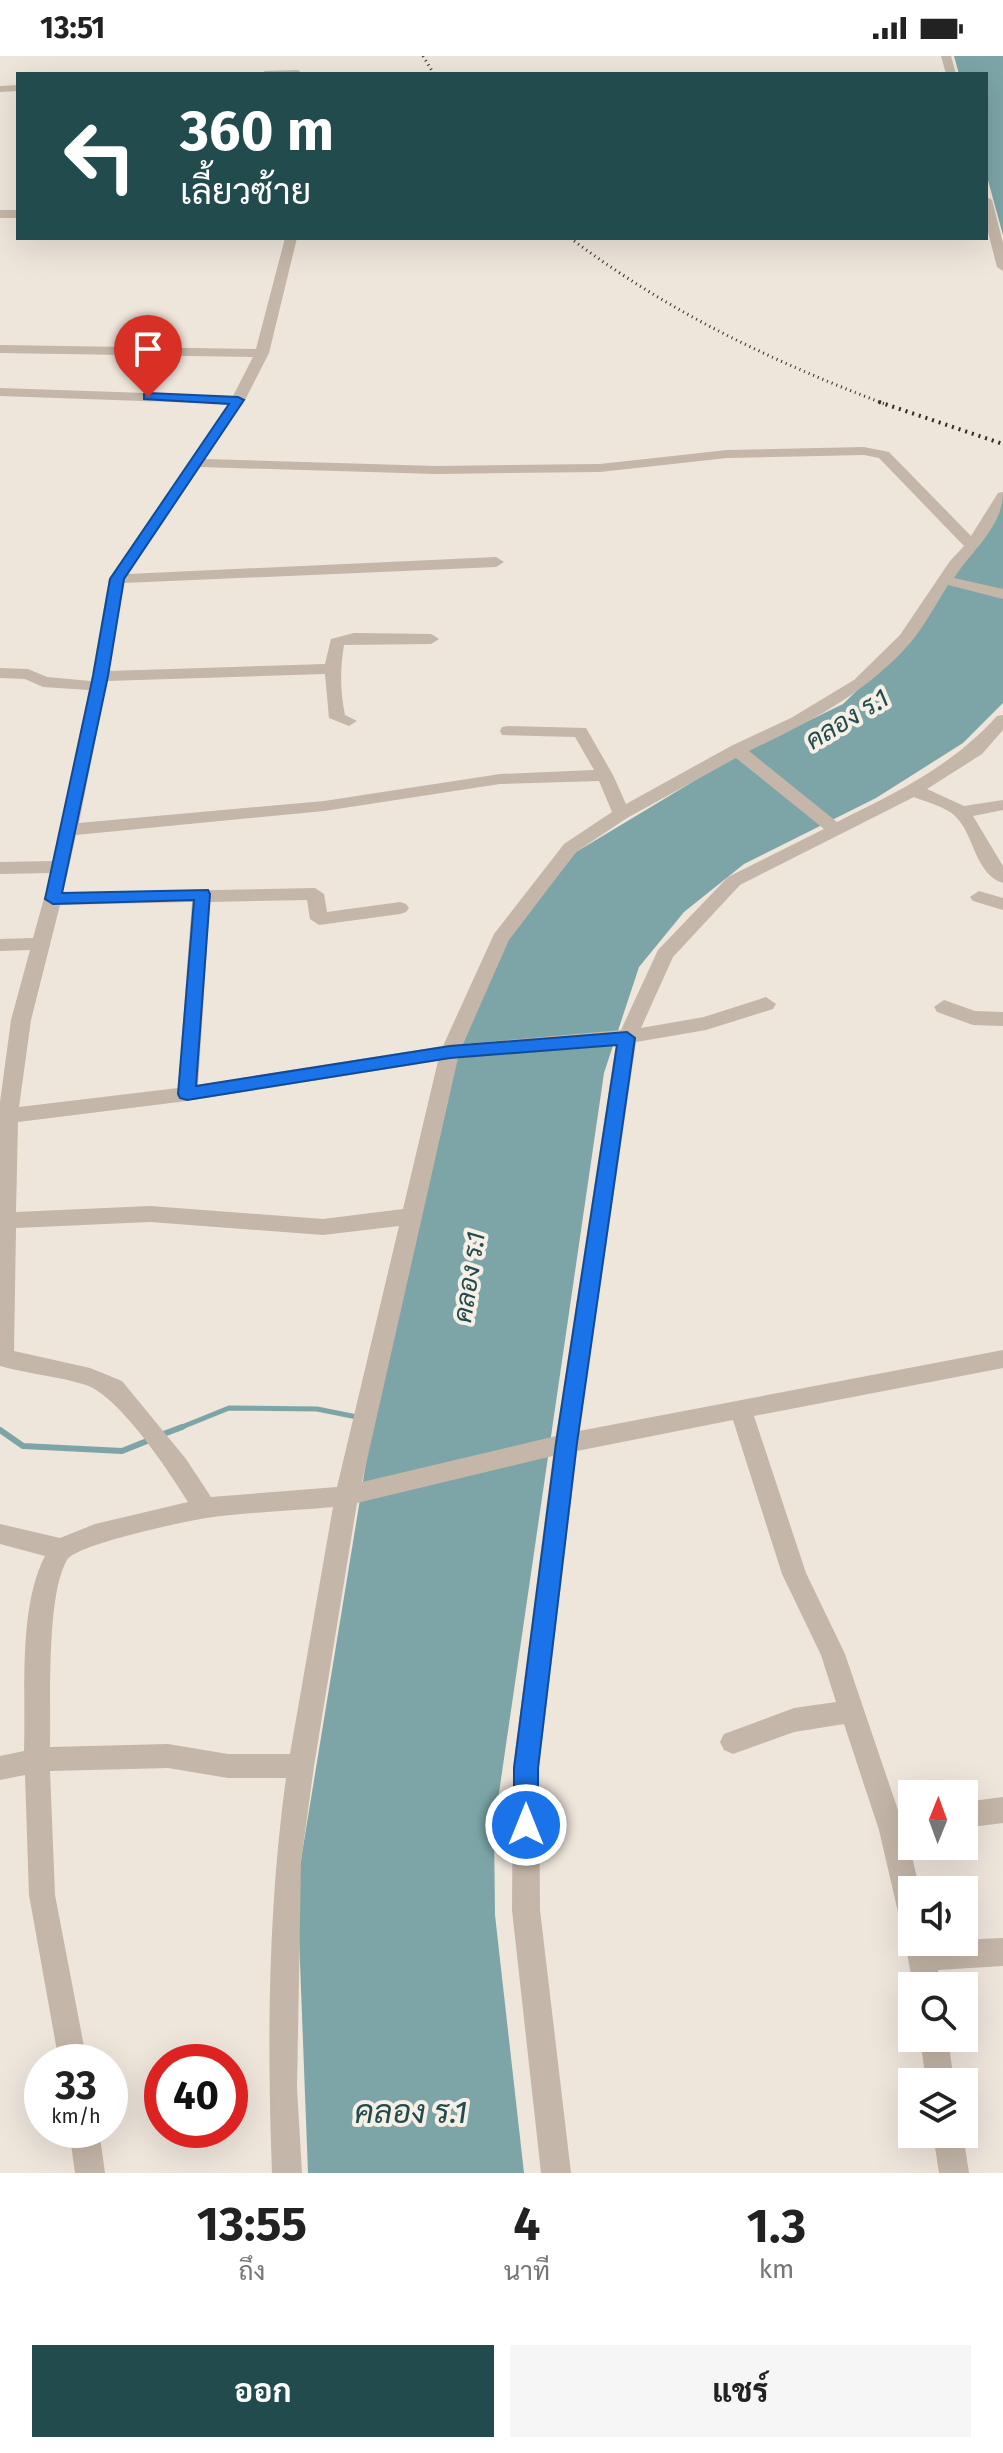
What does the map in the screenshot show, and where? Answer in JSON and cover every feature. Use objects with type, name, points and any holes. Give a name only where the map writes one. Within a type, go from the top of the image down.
[{"type":"street","points":[[988,208],[1003,267]]},
{"type":"street","points":[[205,1508],[178,1466],[133,1415],[114,1388],[90,1377],[1,1358],[8,1116],[21,1020],[61,867],[117,579],[238,400],[262,353],[290,240]]},
{"type":"street","points":[[0,349],[262,353]]},
{"type":"street","points":[[0,392],[238,400]]},
{"type":"street","points":[[195,463],[436,470],[600,468],[727,454],[864,451],[884,455],[972,546]]},
{"type":"street","points":[[287,2173],[283,2088],[288,1862],[301,1766],[347,1496],[363,1438],[450,1052],[501,938],[570,848],[621,814],[737,750],[797,722],[860,683],[906,638],[952,582],[1003,496]]},
{"type":"street","points":[[117,579],[496,562]]},
{"type":"street","points":[[952,582],[1003,594]]},
{"type":"street","points":[[349,721],[337,718],[332,669],[337,642],[341,639],[431,639]]},
{"type":"street","points":[[0,673],[28,674],[43,682],[332,669]]},
{"type":"street","points":[[508,731],[580,732],[605,775],[621,814]]},
{"type":"street","points":[[556,2173],[526,1910],[526,1768],[566,1443],[627,1038],[665,954],[734,881],[914,790],[976,750],[998,731]]},
{"type":"street","points":[[737,750],[835,829]]},
{"type":"street","points":[[68,830],[324,806],[500,779],[605,775]]},
{"type":"street","points":[[914,790],[962,812],[1003,805]]},
{"type":"street","points":[[962,812],[977,858],[1003,877]]},
{"type":"street","points":[[0,868],[61,867]]},
{"type":"street","points":[[187,1094],[202,894]]},
{"type":"street","points":[[53,899],[315,894],[319,919],[400,908]]},
{"type":"street","points":[[979,897],[1003,904]]},
{"type":"street","points":[[0,945],[39,944]]},
{"type":"street","points":[[8,1116],[187,1094],[450,1052],[627,1038],[706,1023],[766,1004]]},
{"type":"street","points":[[944,1007],[973,1018],[1003,1019]]},
{"type":"street","points":[[7,1220],[150,1214],[323,1227],[413,1216]]},
{"type":"street","points":[[0,1534],[61,1549],[95,1534],[205,1508],[347,1496],[566,1443],[1003,1359]]},
{"type":"street","points":[[741,1411],[794,1574],[833,1654],[852,1711],[898,1819]]},
{"type":"street","points":[[61,1549],[48,1574],[39,1640],[37,1760],[42,1895],[70,2044]]},
{"type":"street","points":[[733,1742],[794,1720],[852,1711]]},
{"type":"street","points":[[0,1768],[37,1760],[168,1756],[228,1766],[301,1766]]},
{"type":"street","points":[[978,1813],[1003,1810]]},
{"type":"street","points":[[978,1951],[1003,1952]]},
{"type":"street","points":[[87,2148],[90,2173]]},
{"type":"street","points":[[950,2148],[954,2173]]},
{"type":"water","points":[[954,56],[1003,56],[1003,235],[988,180],[988,72],[958,72]]},
{"type":"water","name":"คลอง ร.1","points":[[1003,492],[1003,703],[963,743],[876,798],[744,864],[684,912],[639,967],[604,1073],[494,1827],[495,1915],[524,2173],[308,2173],[297,1884],[373,1420],[455,1062],[509,937],[576,852],[734,757],[843,704],[917,632]]},
{"type":"waterway","points":[[181,1427],[229,1408],[317,1409],[357,1417]]},
{"type":"waterway","points":[[161,1435],[181,1427]]},
{"type":"waterway","points":[[177,1429],[181,1427]]},
{"type":"waterway","points":[[0,1430],[23,1446],[122,1451],[152,1439]]},
{"type":"railway","points":[[423,56],[433,72]]},
{"type":"railway","points":[[573,240],[645,289],[721,332],[760,352],[885,404]]},
{"type":"railway","points":[[879,402],[1003,444]]},
{"type":"route","points":[[148,397],[238,400],[117,579],[53,899],[202,894],[187,1094],[450,1052],[627,1038],[566,1443],[526,1768],[526,1825]]}]
